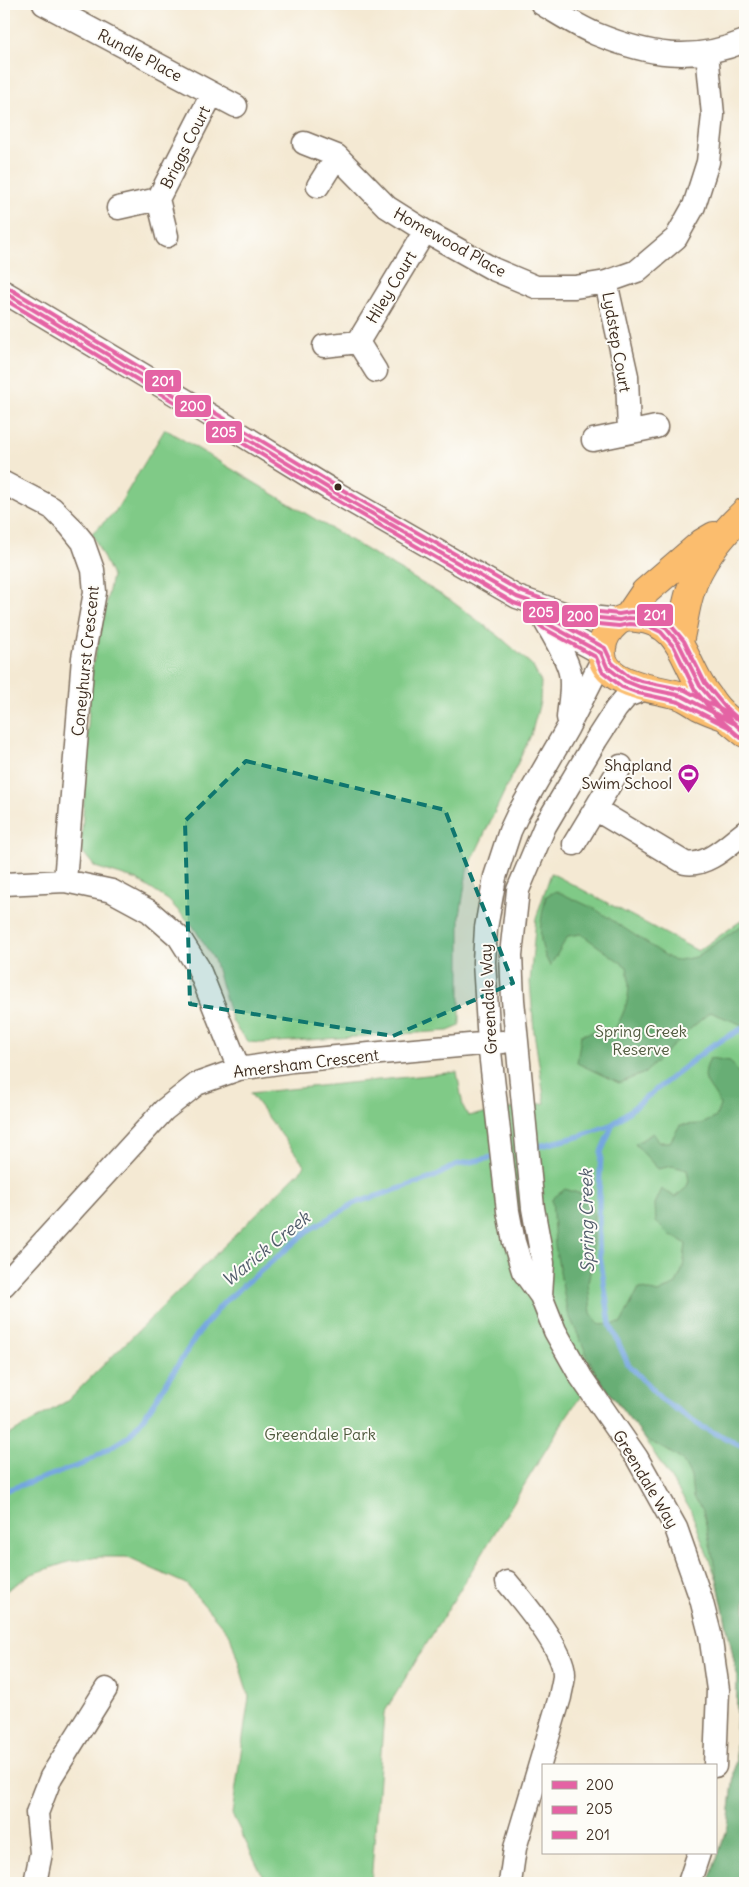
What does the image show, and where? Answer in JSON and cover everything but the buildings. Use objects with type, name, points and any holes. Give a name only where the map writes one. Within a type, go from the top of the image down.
[{"type":"main road","points":[[724,716],[681,696],[629,683],[612,673],[602,656],[603,642],[608,630],[624,618],[644,592],[702,542],[739,518]]},
{"type":"main road","points":[[654,690],[675,686],[684,674],[682,648],[690,592],[697,574],[739,518]]},
{"type":"main road","points":[[624,618],[650,619],[666,629],[682,648],[699,683],[724,716],[745,733]]},
{"type":"street","name":"Rundle Place","points":[[44,4],[236,106]]},
{"type":"street","points":[[542,4],[595,33],[642,49],[679,55],[707,53],[745,40]]},
{"type":"street","name":"Homewood Place","points":[[304,143],[337,156],[387,207],[425,231],[493,269],[536,287],[575,288],[606,282],[637,271],[676,238],[694,206],[708,162],[713,115],[707,53]]},
{"type":"street","name":"Briggs Court","points":[[167,236],[158,199],[212,94]]},
{"type":"street","points":[[318,186],[337,156]]},
{"type":"street","name":"Briggs Court","points":[[118,208],[158,199]]},
{"type":"street","name":"Hiley Court","points":[[358,342],[425,231]]},
{"type":"street","name":"Lydstep Court","points":[[606,282],[627,376],[629,432]]},
{"type":"street","points":[[4,292],[338,494],[518,597],[569,615],[624,618]]},
{"type":"street","name":"Hiley Court","points":[[324,346],[358,342]]},
{"type":"street","name":"Hiley Court","points":[[358,342],[376,371]]},
{"type":"street","points":[[593,440],[656,427]]},
{"type":"street","name":"Coneyhurst Crescent","points":[[4,483],[52,508],[70,526],[82,542],[94,570],[95,592],[82,658],[65,881]]},
{"type":"street","points":[[518,597],[546,622],[602,656]]},
{"type":"street","points":[[546,622],[570,670],[571,688],[567,729]]},
{"type":"street","name":"Greendale Way","points":[[602,656],[567,729],[518,814],[510,831],[495,877],[489,903],[484,954],[489,1043],[508,1211],[514,1242],[523,1271],[541,1296],[555,1331],[572,1361],[637,1458],[676,1528],[701,1599],[710,1634],[718,1690],[715,1764]]},
{"type":"street","name":"Greendale Way","points":[[541,1296],[543,1263],[533,1208],[524,1124],[510,955],[518,890],[545,826],[616,709],[627,696],[654,690]]},
{"type":"street","points":[[574,844],[621,766]]},
{"type":"street","points":[[595,809],[685,863],[694,865],[708,859],[745,832]]},
{"type":"street","points":[[4,884],[65,881],[112,890],[149,910],[179,937],[198,967],[238,1069]]},
{"type":"street","name":"Amersham Crescent","points":[[4,1285],[164,1110],[196,1084],[238,1069],[292,1061],[516,1042]]},
{"type":"street","points":[[507,1582],[524,1602],[559,1654],[564,1674],[560,1697],[515,1848],[510,1883]]},
{"type":"street","points":[[35,1883],[41,1853],[37,1813],[51,1777],[106,1689]]},
{"type":"street","points":[[689,1883],[699,1854]]},
{"type":"highlighted area","points":[[246,761],[445,810],[513,983],[393,1036],[190,1004],[185,821]]},
{"type":"green space","points":[[165,429],[450,600],[500,637],[532,665],[541,682],[540,702],[531,735],[467,871],[460,916],[460,1026],[448,1031],[261,1043],[249,1042],[239,1032],[232,1020],[214,960],[193,926],[168,900],[137,880],[95,867],[81,850],[91,674],[112,576],[92,533],[115,512]]},
{"type":"green space","name":"Greendale Park","points":[[551,873],[698,951],[745,918],[745,1883],[708,1883],[728,1827],[736,1757],[737,1675],[717,1580],[690,1509],[645,1439],[596,1375],[566,1417],[384,1713],[371,1883],[264,1883],[264,1879],[232,1814],[249,1697],[230,1635],[186,1584],[126,1557],[98,1557],[68,1562],[32,1574],[4,1592],[4,1438],[67,1401],[305,1166],[250,1093],[457,1072],[463,1106],[468,1116],[545,1103],[534,1032],[530,982],[536,918]]},
{"type":"green space","name":"Spring Creek Reserve","points":[[556,891],[595,909],[674,961],[696,957],[745,923],[745,1026],[710,1012],[645,1073],[619,1083],[577,1063],[581,1035],[615,1029],[623,1014],[629,992],[627,967],[581,934],[568,936],[550,966],[543,948],[540,932],[546,896]]},
{"type":"green space","points":[[710,1058],[730,1061],[741,1076],[745,1078],[745,1883],[708,1883],[728,1827],[736,1757],[737,1675],[703,1510],[693,1498],[691,1477],[682,1460],[645,1439],[596,1374],[567,1311],[555,1245],[552,1199],[565,1189],[581,1194],[591,1203],[594,1214],[592,1262],[588,1283],[591,1313],[600,1325],[621,1323],[639,1288],[658,1293],[676,1284],[683,1268],[686,1244],[670,1236],[656,1222],[655,1204],[662,1189],[675,1197],[686,1188],[689,1181],[687,1170],[672,1166],[658,1169],[635,1144],[653,1133],[658,1142],[670,1142],[680,1125],[702,1124],[716,1117],[720,1105],[707,1083],[705,1074]]},
{"type":"waterway","name":"Spring Creek","points":[[745,1027],[711,1046],[613,1124],[601,1152],[599,1193],[599,1249],[610,1324],[628,1364],[660,1398],[702,1427],[745,1447]]},
{"type":"waterway","name":"Warick Creek","points":[[531,1148],[581,1136],[613,1124]]},
{"type":"waterway","name":"Warick Creek","points":[[4,1491],[83,1464],[129,1436],[147,1413],[199,1332],[224,1302],[309,1230],[355,1203],[432,1178],[456,1165],[498,1156]]},
{"type":"transit line","name":"201","points":[[7,287],[341,489],[520,591],[570,609],[619,614],[631,612],[644,613],[657,616],[668,622],[684,641],[705,683],[725,707],[745,725]]},
{"type":"transit line","name":"200","points":[[4,292],[338,494],[517,597],[569,615],[620,620],[628,618],[643,619],[665,627],[679,644],[700,686],[721,711],[745,733]]},
{"type":"transit line","name":"205","points":[[4,299],[335,499],[514,603],[568,621],[619,626],[629,624],[642,625],[661,632],[674,647],[695,690],[716,716],[741,738]]},
{"type":"transit line","name":"201","points":[[540,609],[550,618],[605,648],[612,663],[628,676],[641,681],[685,690],[736,718]]},
{"type":"transit line","name":"200","points":[[536,614],[546,623],[601,653],[607,667],[625,681],[640,687],[682,696],[733,723]]},
{"type":"transit line","name":"205","points":[[532,619],[543,628],[596,657],[602,671],[622,687],[638,693],[679,702],[730,728]]},
{"type":"place","name":"Shapland Swim School","points":[[688,793]]}]
